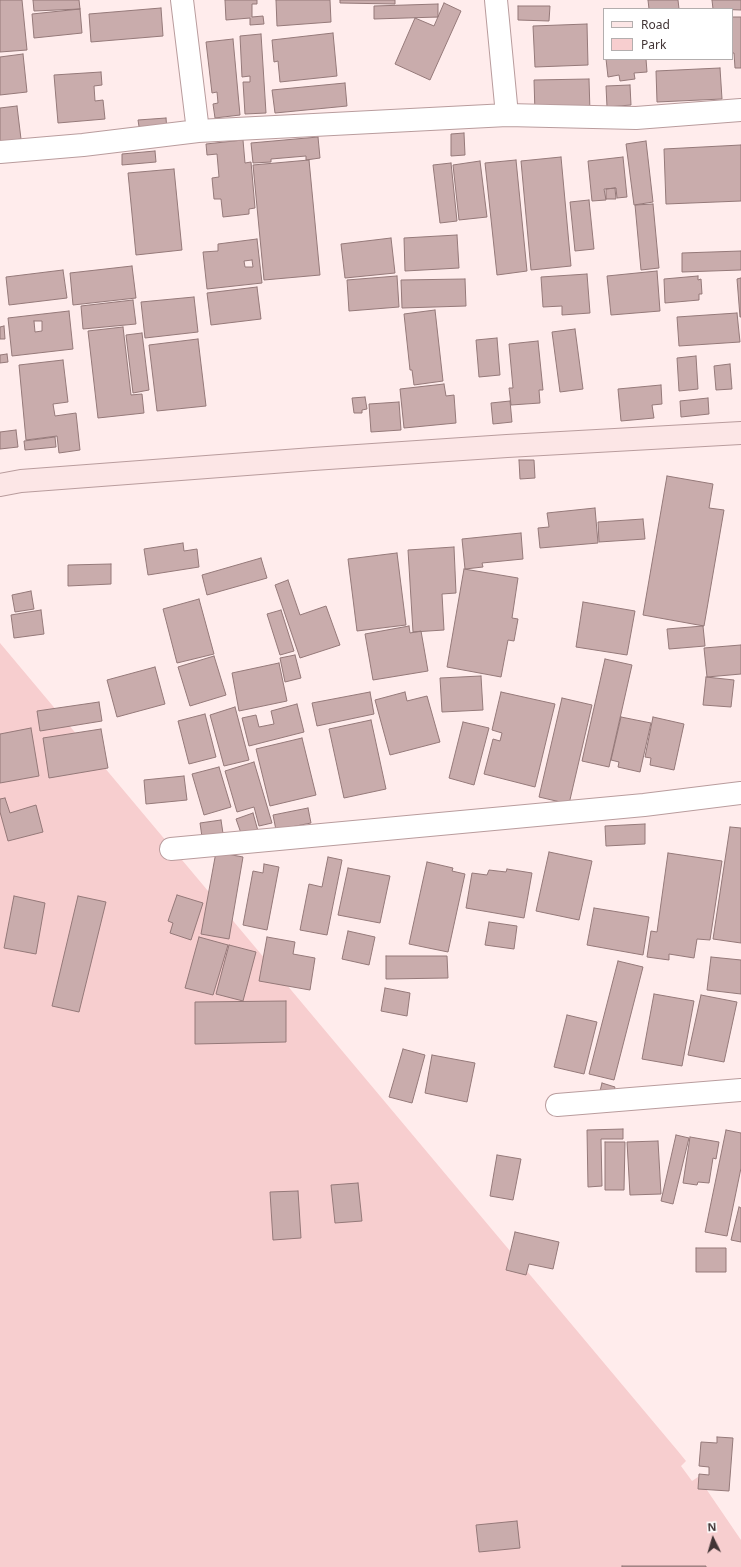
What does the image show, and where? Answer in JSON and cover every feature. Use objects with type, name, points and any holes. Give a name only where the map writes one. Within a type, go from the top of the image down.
[{"type":"street","points":[[182,0],[198,131]]},
{"type":"street","points":[[496,0],[507,115]]},
{"type":"street","points":[[0,152],[83,145],[198,131],[507,115],[636,118],[741,110]]},
{"type":"street","points":[[0,485],[21,481],[313,459],[741,433]]},
{"type":"street","points":[[171,849],[636,806],[741,793]]},
{"type":"street","points":[[557,1105],[741,1090]]},
{"type":"green space","points":[[0,643],[686,1461],[681,1466],[692,1481],[698,1477],[741,1540],[741,1567],[0,1567]]},
{"type":"building","points":[[0,0],[22,0],[27,50],[0,52]]},
{"type":"building","points":[[33,0],[79,0],[80,9],[34,11]]},
{"type":"building","points":[[225,0],[257,0],[257,4],[252,4],[252,17],[263,16],[264,24],[250,25],[250,18],[226,20]]},
{"type":"building","points":[[276,0],[330,0],[331,22],[277,26]]},
{"type":"building","points":[[340,0],[395,0],[395,4],[340,3]]},
{"type":"building","points":[[648,0],[678,0],[679,8],[649,8]]},
{"type":"building","points":[[712,0],[741,0],[741,10],[733,10],[733,8],[713,8]]},
{"type":"building","points":[[444,3],[461,11],[430,80],[395,64],[415,18],[434,26]]},
{"type":"building","points":[[438,4],[438,17],[374,19],[374,6]]},
{"type":"building","points":[[518,6],[550,6],[549,21],[518,20]]},
{"type":"building","points":[[161,8],[163,36],[91,42],[89,14]]},
{"type":"building","points":[[80,9],[82,33],[34,38],[32,14]]},
{"type":"building","points":[[733,17],[741,17],[741,68],[735,68]]},
{"type":"building","points":[[587,24],[588,65],[535,67],[533,26]]},
{"type":"building","points":[[333,33],[337,76],[280,82],[278,61],[274,62],[272,40]]},
{"type":"building","points":[[261,34],[266,113],[245,114],[243,82],[250,82],[250,76],[242,77],[240,36]]},
{"type":"building","points":[[233,39],[240,115],[215,118],[213,104],[218,103],[217,92],[212,93],[206,42]]},
{"type":"building","points":[[23,54],[27,92],[0,95],[0,57]]},
{"type":"building","points":[[606,60],[646,60],[647,72],[634,73],[635,79],[620,81],[619,75],[608,77]]},
{"type":"building","points":[[720,68],[722,99],[657,102],[656,71]]},
{"type":"building","points":[[101,72],[102,85],[94,86],[95,101],[103,100],[105,119],[58,123],[54,75]]},
{"type":"building","points":[[589,79],[590,112],[535,113],[534,80]]},
{"type":"building","points":[[345,83],[347,106],[275,113],[272,90]]},
{"type":"building","points":[[630,85],[631,105],[607,107],[606,86]]},
{"type":"building","points":[[17,106],[21,139],[0,142],[0,108]]},
{"type":"building","points":[[166,118],[167,131],[140,133],[138,120]]},
{"type":"building","points":[[464,133],[465,155],[451,156],[451,134]]},
{"type":"building","points":[[318,137],[320,158],[306,160],[306,156],[271,159],[271,162],[253,163],[251,143]]},
{"type":"building","points":[[243,140],[245,163],[251,162],[255,208],[249,209],[249,214],[223,217],[221,199],[214,199],[212,178],[219,177],[217,154],[207,155],[206,144]]},
{"type":"building","points":[[646,141],[653,202],[634,205],[626,144]]},
{"type":"building","points":[[741,145],[741,201],[666,204],[664,149]]},
{"type":"building","points":[[155,151],[156,162],[122,165],[122,154]]},
{"type":"building","points":[[561,157],[571,266],[531,270],[521,161]]},
{"type":"building","points":[[623,157],[627,197],[617,198],[616,188],[604,189],[606,200],[592,201],[588,161]]},
{"type":"building","points":[[309,160],[320,275],[264,280],[253,165]]},
{"type":"building","points":[[516,160],[527,271],[497,275],[485,163]]},
{"type":"building","points":[[480,161],[487,217],[459,220],[453,165]]},
{"type":"building","points":[[451,163],[457,221],[440,223],[433,165]]},
{"type":"building","points":[[174,169],[182,250],[136,255],[128,173]]},
{"type":"building","points":[[615,188],[616,199],[606,199],[606,189]]},
{"type":"building","points":[[589,200],[594,249],[575,251],[570,202]]},
{"type":"building","points":[[653,204],[659,268],[641,270],[635,205]]},
{"type":"building","points":[[457,235],[459,268],[405,271],[404,238]]},
{"type":"building","points":[[391,238],[395,273],[345,278],[341,244]]},
{"type":"building","points":[[257,239],[262,283],[207,289],[203,252],[218,251],[218,244]],"holes":[[[252,260],[253,267],[245,267],[244,261]]]},
{"type":"building","points":[[741,251],[741,270],[682,272],[682,253]]},
{"type":"building","points":[[132,266],[136,298],[73,305],[70,273]]},
{"type":"building","points":[[63,270],[67,298],[9,305],[6,277]]},
{"type":"building","points":[[657,271],[660,311],[611,315],[607,276]]},
{"type":"building","points":[[587,274],[590,313],[562,315],[562,306],[543,307],[541,277]]},
{"type":"building","points":[[397,276],[399,307],[349,311],[347,280]]},
{"type":"building","points":[[698,276],[698,280],[701,279],[702,294],[699,294],[699,300],[665,303],[664,279]]},
{"type":"building","points":[[741,278],[741,317],[740,317],[737,279]]},
{"type":"building","points":[[465,279],[466,306],[402,308],[401,280]]},
{"type":"building","points":[[257,287],[261,319],[211,325],[207,293]]},
{"type":"building","points":[[194,297],[198,332],[145,338],[141,302]]},
{"type":"building","points":[[133,300],[136,324],[83,329],[81,306]]},
{"type":"building","points":[[435,310],[443,381],[414,385],[412,370],[410,370],[404,314]]},
{"type":"building","points":[[69,311],[73,349],[12,356],[8,318]],"holes":[[[34,321],[42,321],[42,331],[35,332]]]},
{"type":"building","points":[[737,313],[740,342],[679,346],[677,317]]},
{"type":"building","points":[[4,326],[5,339],[0,339],[0,327]]},
{"type":"building","points":[[123,327],[131,395],[142,394],[144,413],[98,418],[88,331]]},
{"type":"building","points":[[575,329],[583,389],[560,392],[552,332]]},
{"type":"building","points":[[142,333],[149,390],[133,393],[126,335]]},
{"type":"building","points":[[497,338],[500,375],[479,377],[476,340]]},
{"type":"building","points":[[198,339],[206,406],[157,411],[149,345]]},
{"type":"building","points":[[538,341],[543,390],[539,390],[540,403],[511,405],[509,388],[513,388],[509,344]]},
{"type":"building","points":[[7,354],[8,362],[0,363],[0,355]]},
{"type":"building","points":[[696,356],[698,389],[679,391],[677,358]]},
{"type":"building","points":[[63,360],[68,402],[53,404],[55,416],[76,413],[80,450],[59,453],[57,436],[26,440],[19,365]]},
{"type":"building","points":[[730,364],[732,389],[716,390],[714,366]]},
{"type":"building","points":[[444,384],[446,396],[454,395],[456,423],[404,428],[400,389]]},
{"type":"building","points":[[661,385],[662,404],[652,405],[654,418],[621,421],[618,389]]},
{"type":"building","points":[[365,397],[367,409],[362,410],[362,413],[354,413],[352,398]]},
{"type":"building","points":[[708,398],[709,414],[681,417],[680,401]]},
{"type":"building","points":[[510,401],[512,422],[493,424],[491,403]]},
{"type":"building","points":[[399,402],[401,430],[371,432],[369,404]]},
{"type":"building","points":[[16,430],[18,447],[0,449],[0,432]]},
{"type":"building","points":[[55,437],[56,447],[25,450],[24,441]]},
{"type":"building","points":[[519,460],[534,460],[535,478],[520,479]]},
{"type":"building","points":[[667,476],[713,484],[709,508],[724,510],[704,626],[643,615]]},
{"type":"building","points":[[595,508],[598,543],[540,548],[538,528],[549,527],[547,513]]},
{"type":"building","points":[[643,519],[645,539],[599,542],[598,522]]},
{"type":"building","points":[[521,533],[523,559],[482,563],[483,567],[465,569],[462,539]]},
{"type":"building","points":[[183,543],[184,551],[197,549],[199,567],[148,575],[144,549]]},
{"type":"building","points":[[454,547],[456,593],[442,594],[444,630],[413,632],[408,550]]},
{"type":"building","points":[[397,553],[406,625],[357,631],[348,559]]},
{"type":"building","points":[[261,558],[267,578],[207,595],[202,575]]},
{"type":"building","points":[[111,564],[111,584],[68,586],[68,565]]},
{"type":"building","points":[[464,569],[518,578],[512,618],[518,619],[514,641],[508,640],[501,677],[447,667]]},
{"type":"building","points":[[288,580],[300,615],[326,606],[340,645],[300,658],[275,585]]},
{"type":"building","points":[[31,591],[34,609],[15,612],[12,595]]},
{"type":"building","points":[[199,599],[214,654],[177,663],[163,609]]},
{"type":"building","points":[[583,602],[635,611],[627,655],[576,647]]},
{"type":"building","points":[[41,610],[44,634],[14,638],[11,615]]},
{"type":"building","points":[[281,610],[294,651],[280,655],[267,614]]},
{"type":"building","points":[[409,626],[410,633],[421,631],[428,671],[373,680],[365,634]]},
{"type":"building","points":[[703,626],[705,646],[669,649],[667,629]]},
{"type":"building","points":[[741,645],[741,674],[707,677],[704,648]]},
{"type":"building","points":[[295,655],[301,678],[285,682],[280,658]]},
{"type":"building","points":[[214,656],[226,695],[190,706],[178,667]]},
{"type":"building","points":[[605,659],[632,665],[609,767],[582,761]]},
{"type":"building","points":[[279,663],[287,701],[239,711],[232,673]]},
{"type":"building","points":[[155,667],[165,704],[117,717],[107,680]]},
{"type":"building","points":[[481,676],[483,710],[442,712],[440,678]]},
{"type":"building","points":[[706,677],[734,680],[731,707],[703,705]]},
{"type":"building","points":[[370,692],[374,714],[317,726],[312,703]]},
{"type":"building","points":[[405,692],[407,701],[427,696],[440,742],[390,755],[375,700]]},
{"type":"building","points":[[501,692],[555,704],[535,787],[484,774],[493,739],[500,741],[502,733],[492,730]]},
{"type":"building","points":[[562,698],[592,705],[569,804],[539,797]]},
{"type":"building","points":[[99,702],[102,721],[40,731],[37,711]]},
{"type":"building","points":[[297,704],[304,732],[249,746],[242,718],[256,715],[259,727],[274,724],[271,711]]},
{"type":"building","points":[[235,707],[249,760],[224,766],[210,715]]},
{"type":"building","points":[[205,714],[216,757],[189,764],[178,721]]},
{"type":"building","points":[[621,717],[651,723],[640,772],[618,767],[619,762],[611,760]]},
{"type":"building","points":[[653,717],[684,724],[674,770],[650,765],[651,758],[645,757]]},
{"type":"building","points":[[371,720],[386,789],[344,798],[329,729]]},
{"type":"building","points":[[463,722],[489,728],[474,785],[449,778]]},
{"type":"building","points":[[31,728],[39,776],[0,783],[0,734]]},
{"type":"building","points":[[101,729],[108,768],[49,778],[43,738]]},
{"type":"building","points":[[302,738],[316,795],[270,806],[256,749]]},
{"type":"building","points":[[254,762],[272,823],[259,826],[254,807],[237,812],[225,771]]},
{"type":"building","points":[[219,767],[231,807],[204,815],[192,774]]},
{"type":"building","points":[[184,776],[187,800],[146,804],[144,780]]},
{"type":"building","points":[[5,798],[10,813],[36,805],[43,832],[8,841],[0,812],[0,799]]},
{"type":"building","points":[[308,808],[311,823],[276,830],[273,815]]},
{"type":"building","points":[[253,813],[258,831],[242,836],[236,819]]},
{"type":"building","points":[[221,820],[224,840],[203,844],[200,823]]},
{"type":"building","points":[[645,824],[645,844],[606,846],[605,826]]},
{"type":"building","points":[[730,827],[741,828],[741,943],[713,939]]},
{"type":"building","points":[[216,852],[243,857],[229,939],[201,934]]},
{"type":"building","points":[[549,852],[592,861],[579,920],[536,911]]},
{"type":"building","points":[[668,853],[722,861],[710,940],[697,939],[694,958],[669,954],[669,960],[647,957],[651,931],[657,932]]},
{"type":"building","points":[[328,857],[342,860],[327,935],[300,930],[309,884],[322,887]]},
{"type":"building","points":[[427,862],[453,868],[452,871],[465,874],[448,952],[409,944]]},
{"type":"building","points":[[264,864],[279,867],[267,930],[243,925],[253,871],[263,873]]},
{"type":"building","points":[[348,868],[390,876],[380,923],[338,915]]},
{"type":"building","points":[[507,869],[532,873],[524,918],[466,908],[472,873],[487,875],[489,870],[506,872]]},
{"type":"building","points":[[177,895],[203,903],[191,940],[170,933],[173,923],[168,921]]},
{"type":"building","points":[[14,896],[45,903],[36,954],[4,948]]},
{"type":"building","points":[[78,896],[106,902],[79,1012],[52,1006]]},
{"type":"building","points":[[594,908],[649,917],[643,955],[587,945]]},
{"type":"building","points":[[489,922],[517,926],[514,949],[485,945]]},
{"type":"building","points":[[348,931],[375,937],[369,965],[342,959]]},
{"type":"building","points":[[199,937],[228,945],[213,995],[185,988]]},
{"type":"building","points":[[267,937],[295,942],[293,954],[315,958],[310,990],[259,981]]},
{"type":"building","points":[[229,945],[256,952],[243,1001],[216,994]]},
{"type":"building","points":[[386,956],[447,956],[448,978],[386,979]]},
{"type":"building","points":[[711,957],[741,960],[741,994],[707,990]]},
{"type":"building","points":[[618,961],[643,967],[614,1080],[589,1074]]},
{"type":"building","points":[[385,988],[410,993],[407,1016],[381,1011]]},
{"type":"building","points":[[654,994],[694,1001],[682,1066],[642,1059]]},
{"type":"building","points":[[701,995],[737,1002],[724,1062],[688,1055]]},
{"type":"building","points":[[286,1001],[286,1042],[195,1044],[195,1002]]},
{"type":"building","points":[[567,1015],[597,1022],[584,1074],[554,1067]]},
{"type":"building","points":[[403,1049],[425,1055],[412,1103],[389,1097]]},
{"type":"building","points":[[432,1055],[475,1063],[467,1102],[425,1093]]},
{"type":"building","points":[[602,1083],[615,1087],[611,1099],[599,1095]]},
{"type":"building","points":[[623,1129],[623,1139],[601,1139],[602,1186],[588,1187],[587,1130]]},
{"type":"building","points":[[726,1130],[741,1133],[741,1168],[727,1236],[705,1232]]},
{"type":"building","points":[[676,1135],[689,1138],[673,1204],[661,1201]]},
{"type":"building","points":[[690,1137],[719,1142],[716,1159],[713,1158],[709,1183],[698,1182],[697,1185],[683,1183]]},
{"type":"building","points":[[658,1141],[661,1194],[630,1195],[627,1142]]},
{"type":"building","points":[[605,1142],[625,1142],[624,1190],[605,1190]]},
{"type":"building","points":[[497,1155],[521,1159],[513,1200],[490,1196]]},
{"type":"building","points":[[358,1183],[362,1221],[335,1223],[331,1185]]},
{"type":"building","points":[[298,1191],[301,1238],[273,1240],[270,1192]]},
{"type":"building","points":[[739,1207],[741,1208],[741,1242],[731,1240]]},
{"type":"building","points":[[515,1232],[559,1242],[553,1269],[529,1264],[526,1275],[506,1270]]},
{"type":"building","points":[[696,1248],[726,1248],[726,1272],[696,1272]]},
{"type":"building","points":[[717,1437],[733,1438],[729,1491],[698,1489],[699,1474],[709,1475],[709,1467],[699,1466],[701,1442],[717,1443]]},
{"type":"building","points":[[517,1521],[520,1548],[479,1552],[476,1525]]},
{"type":"building","points":[[706,1566],[706,1567],[622,1567]]}]
